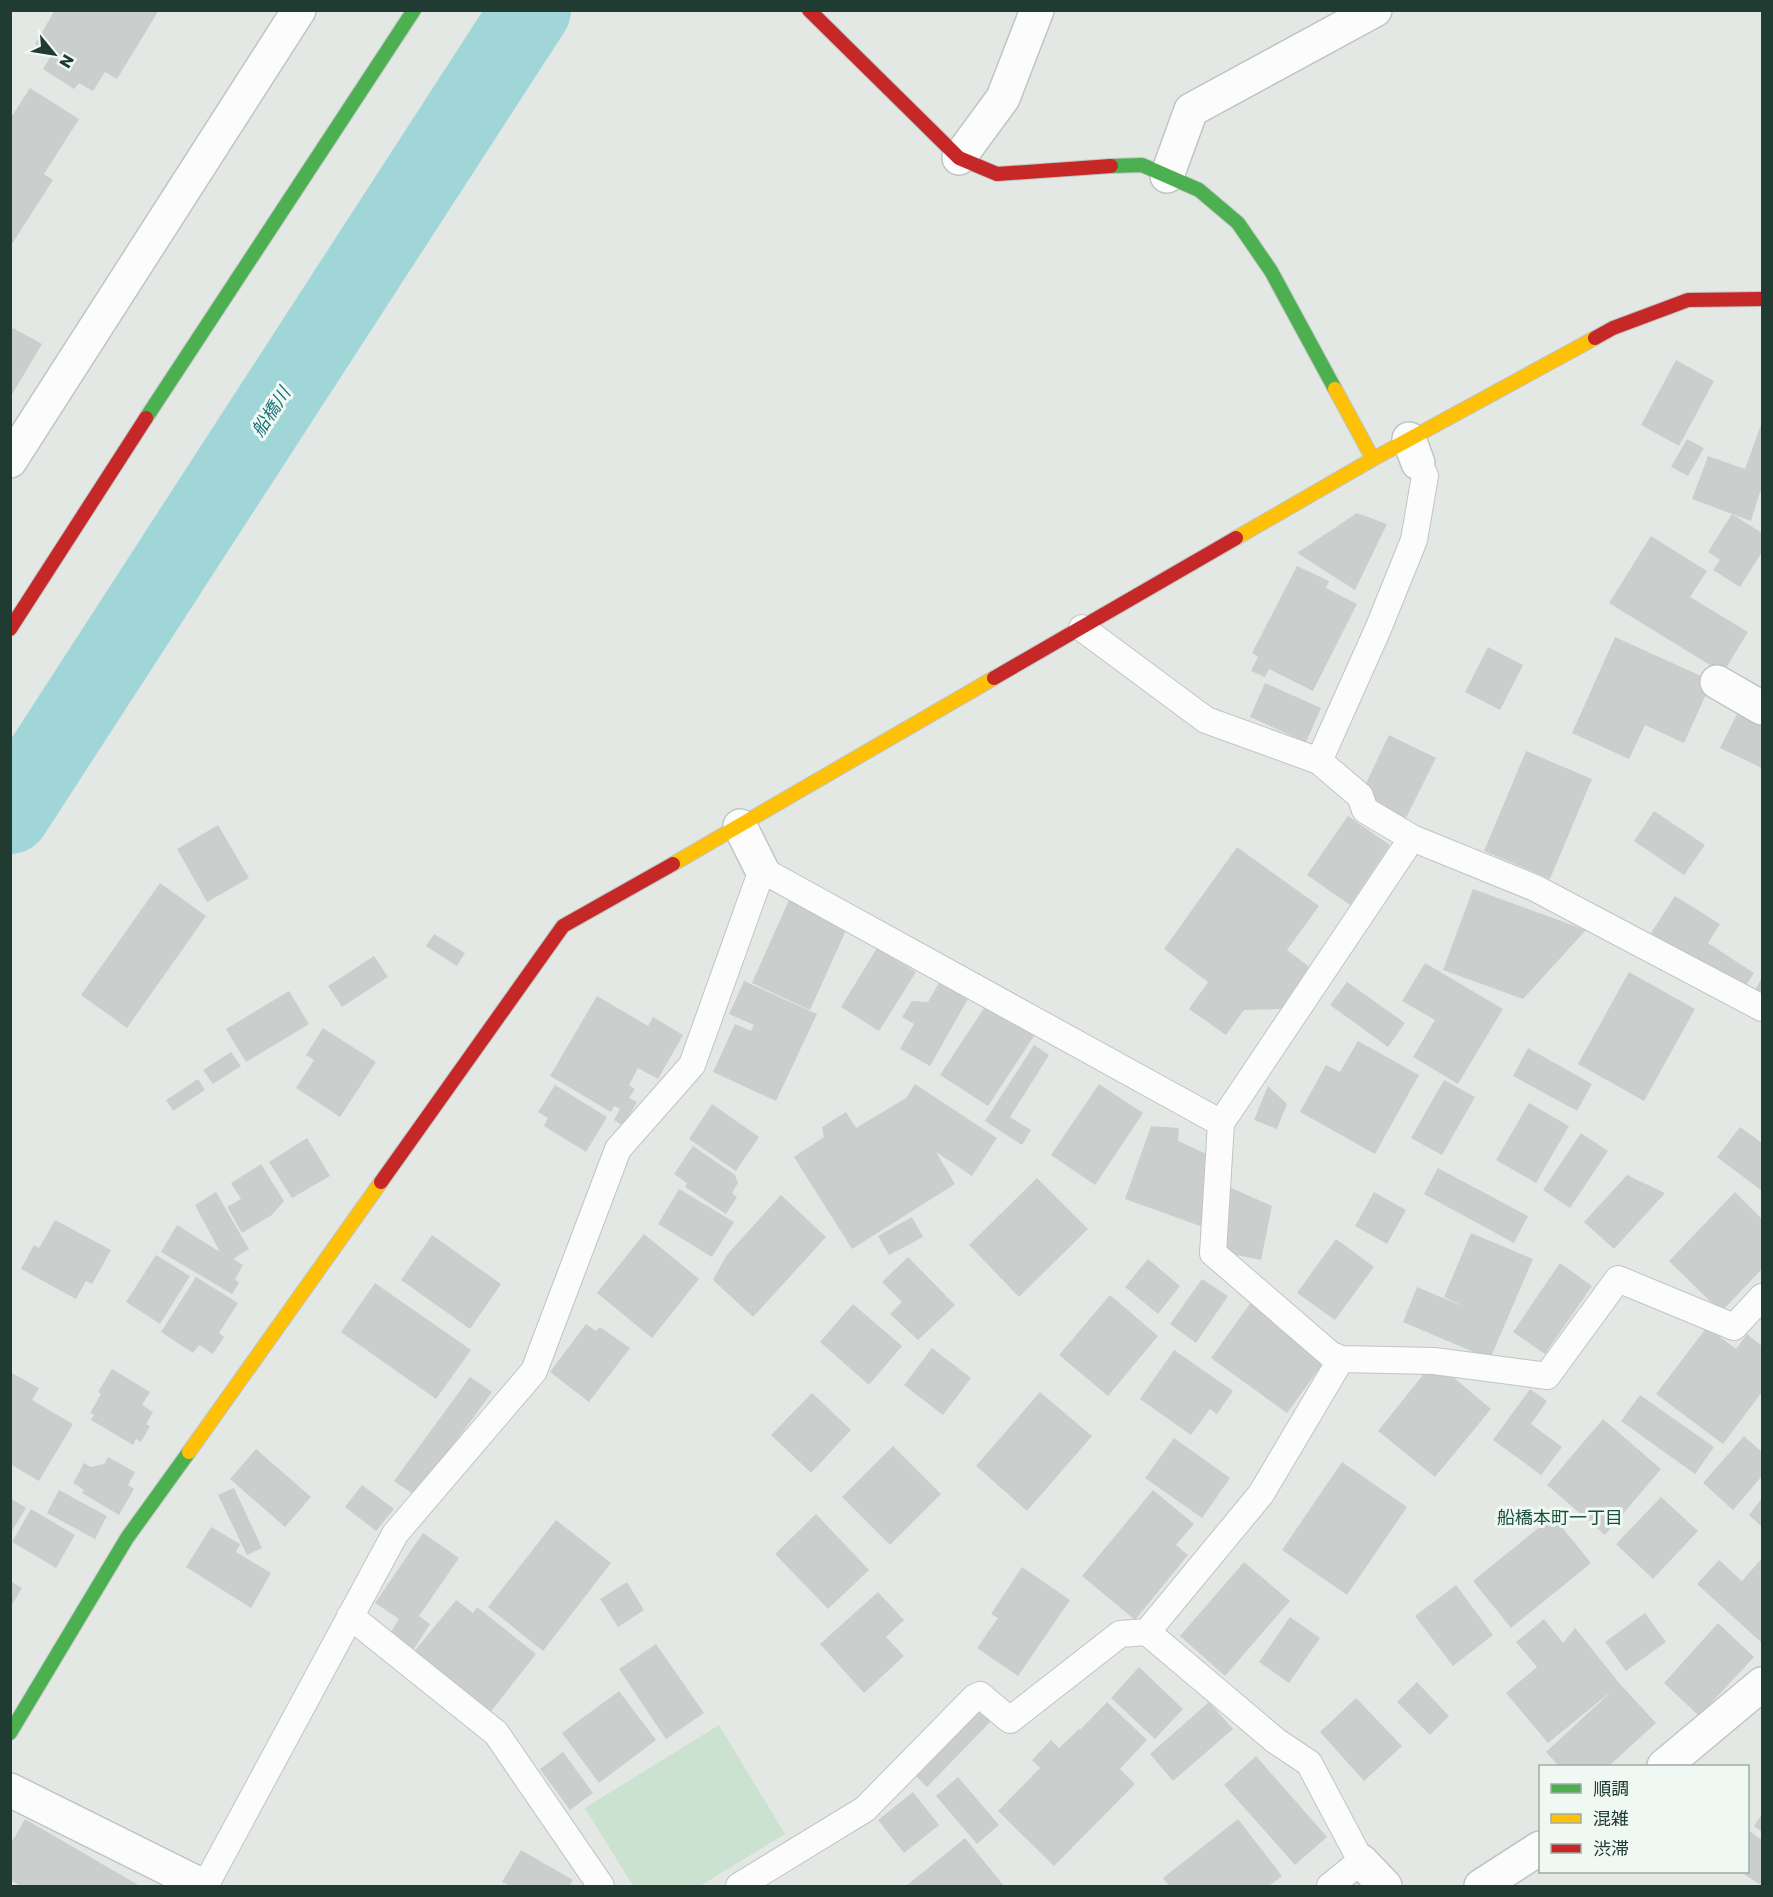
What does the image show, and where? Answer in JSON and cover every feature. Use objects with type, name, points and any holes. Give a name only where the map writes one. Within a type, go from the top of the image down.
[{"type":"street","points":[[10,461],[300,10]]},
{"type":"street","points":[[10,629],[414,10]]},
{"type":"street","points":[[809,10],[959,158],[997,174],[1142,165],[1199,190],[1238,223],[1271,271],[1372,459]]},
{"type":"street","points":[[959,158],[1003,98],[1037,10]]},
{"type":"street","points":[[1167,176],[1191,111],[1375,10]]},
{"type":"street","points":[[10,1733],[127,1538],[563,926],[740,826],[1372,459],[1414,451],[1613,328],[1688,300],[1762,299]]},
{"type":"street","points":[[1718,682],[1762,708]]},
{"type":"street","points":[[740,826],[762,870]]},
{"type":"street","points":[[1666,1765],[1762,1684]]},
{"type":"street","points":[[10,1790],[204,1887]]},
{"type":"street","points":[[1481,1887],[1539,1849]]},
{"type":"street","points":[[1361,1861],[1385,1887]]},
{"type":"lane","points":[[1319,761],[1378,628],[1413,540],[1425,476],[1414,451]]},
{"type":"lane","points":[[1082,628],[1206,720],[1319,761],[1360,796],[1365,810],[1412,838],[1535,888],[1762,1008]]},
{"type":"lane","points":[[1412,838],[1221,1123],[1213,1253],[1330,1354],[1341,1359],[1434,1361],[1547,1376],[1618,1279],[1734,1327],[1762,1297]]},
{"type":"lane","points":[[204,1887],[395,1534],[534,1371],[618,1149],[692,1065],[762,870],[1221,1123]]},
{"type":"lane","points":[[1147,1632],[1261,1494],[1341,1359]]},
{"type":"lane","points":[[350,1616],[496,1733],[601,1887]]},
{"type":"lane","points":[[739,1887],[866,1809],[974,1698],[980,1695],[1010,1720],[1120,1634],[1147,1632],[1276,1741],[1309,1763],[1361,1861],[1330,1887]]},
{"type":"green space","points":[[719,1725],[785,1834],[700,1886],[633,1886],[585,1808]]},
{"type":"building","points":[[55,10],[159,10],[117,79],[105,72],[93,91],[79,83],[74,89],[43,69],[52,54],[35,44]]},
{"type":"building","points":[[30,88],[79,119],[44,174],[53,180],[10,247],[10,119]]},
{"type":"building","points":[[13,328],[42,344],[10,398],[10,332]]},
{"type":"building","points":[[1676,360],[1714,381],[1679,446],[1641,425]]},
{"type":"building","points":[[1762,422],[1762,493],[1760,492],[1751,521],[1692,499],[1708,456],[1745,469]]},
{"type":"building","points":[[1687,439],[1704,448],[1688,476],[1671,467]]},
{"type":"building","points":[[1357,513],[1387,524],[1355,590],[1297,553]]},
{"type":"building","points":[[1732,514],[1762,533],[1762,552],[1740,587],[1713,570],[1720,560],[1708,552]]},
{"type":"building","points":[[1651,536],[1707,571],[1690,597],[1748,632],[1723,673],[1609,603]]},
{"type":"building","points":[[1297,566],[1329,581],[1326,588],[1357,604],[1313,691],[1269,669],[1265,677],[1251,671],[1258,657],[1252,653]]},
{"type":"building","points":[[1615,637],[1712,681],[1684,743],[1645,725],[1629,759],[1572,733]]},
{"type":"building","points":[[1488,647],[1523,665],[1500,710],[1465,692]]},
{"type":"building","points":[[1265,683],[1321,708],[1306,742],[1250,717]]},
{"type":"building","points":[[1737,714],[1762,726],[1762,768],[1720,748]]},
{"type":"building","points":[[1389,735],[1436,758],[1406,818],[1360,796]]},
{"type":"building","points":[[1526,751],[1592,779],[1550,879],[1484,851]]},
{"type":"building","points":[[1654,811],[1705,845],[1684,875],[1634,841]]},
{"type":"building","points":[[1348,816],[1390,845],[1350,905],[1307,875]]},
{"type":"building","points":[[218,825],[249,878],[207,902],[177,849]]},
{"type":"building","points":[[1237,847],[1319,906],[1287,950],[1312,969],[1282,1009],[1244,1010],[1226,1035],[1189,1009],[1208,982],[1164,949]]},
{"type":"building","points":[[160,883],[206,916],[127,1028],[81,995]]},
{"type":"building","points":[[1473,889],[1586,930],[1523,999],[1443,970]]},
{"type":"building","points":[[1675,896],[1720,924],[1708,943],[1754,973],[1742,991],[1651,933]]},
{"type":"building","points":[[789,900],[848,926],[810,1010],[752,983]]},
{"type":"building","points":[[434,934],[465,953],[457,966],[426,946]]},
{"type":"building","points":[[877,948],[916,972],[879,1031],[841,1007]]},
{"type":"building","points":[[374,956],[388,977],[342,1007],[328,986]]},
{"type":"building","points":[[1425,963],[1503,1009],[1458,1084],[1413,1057],[1435,1020],[1402,1001]]},
{"type":"building","points":[[1629,972],[1695,1009],[1644,1101],[1578,1064]]},
{"type":"building","points":[[1762,977],[1762,999],[1753,994]]},
{"type":"building","points":[[744,981],[817,1014],[776,1101],[713,1072],[735,1024],[751,1031],[754,1025],[729,1014]]},
{"type":"building","points":[[940,981],[969,997],[930,1066],[900,1049],[914,1024],[902,1017],[912,1001],[928,1002]]},
{"type":"building","points":[[1347,982],[1405,1023],[1388,1047],[1330,1005]]},
{"type":"building","points":[[289,991],[309,1024],[246,1062],[226,1029]]},
{"type":"building","points":[[597,996],[648,1026],[653,1017],[683,1035],[658,1079],[638,1068],[629,1085],[635,1089],[629,1098],[637,1102],[623,1126],[614,1120],[620,1109],[614,1106],[611,1112],[550,1076]]},
{"type":"building","points":[[988,1002],[1036,1033],[988,1106],[940,1075]]},
{"type":"building","points":[[323,1028],[376,1062],[340,1117],[296,1088],[314,1060],[306,1055]]},
{"type":"building","points":[[1358,1041],[1419,1075],[1375,1154],[1300,1112],[1326,1065],[1340,1072]]},
{"type":"building","points":[[1034,1045],[1049,1055],[1010,1117],[1031,1130],[1022,1145],[985,1121]]},
{"type":"building","points":[[1528,1048],[1592,1084],[1577,1111],[1513,1076]]},
{"type":"building","points":[[231,1052],[241,1066],[213,1084],[203,1070]]},
{"type":"building","points":[[198,1079],[205,1090],[173,1111],[166,1100]]},
{"type":"building","points":[[1444,1080],[1475,1097],[1442,1155],[1411,1138]]},
{"type":"building","points":[[915,1084],[997,1138],[972,1176],[936,1152],[955,1184],[852,1249],[794,1157],[824,1137],[822,1127],[846,1112],[856,1128],[906,1098]]},
{"type":"building","points":[[1099,1084],[1143,1113],[1095,1185],[1051,1155]]},
{"type":"building","points":[[555,1085],[607,1117],[586,1152],[544,1126],[548,1118],[538,1112]]},
{"type":"building","points":[[1268,1086],[1287,1104],[1277,1129],[1254,1120]]},
{"type":"building","points":[[1529,1103],[1569,1126],[1536,1183],[1496,1160]]},
{"type":"building","points":[[712,1104],[759,1137],[736,1171],[689,1139]]},
{"type":"building","points":[[1151,1126],[1179,1128],[1178,1141],[1211,1156],[1203,1227],[1125,1199]]},
{"type":"building","points":[[1740,1127],[1762,1143],[1762,1191],[1717,1157]]},
{"type":"building","points":[[1581,1133],[1608,1151],[1570,1208],[1543,1190]]},
{"type":"building","points":[[307,1138],[330,1176],[292,1198],[269,1162]]},
{"type":"building","points":[[693,1146],[735,1175],[738,1183],[732,1193],[737,1197],[726,1214],[685,1187],[687,1183],[674,1174]]},
{"type":"building","points":[[261,1164],[284,1201],[272,1215],[242,1233],[227,1207],[241,1199],[231,1183]]},
{"type":"building","points":[[1438,1168],[1528,1216],[1514,1243],[1424,1194]]},
{"type":"building","points":[[1627,1175],[1665,1193],[1614,1249],[1584,1222]]},
{"type":"building","points":[[1037,1178],[1088,1229],[1019,1297],[969,1245]]},
{"type":"building","points":[[1229,1187],[1272,1206],[1261,1260],[1217,1251]]},
{"type":"building","points":[[679,1189],[734,1222],[712,1257],[658,1224]]},
{"type":"building","points":[[216,1192],[249,1249],[233,1259],[243,1265],[235,1279],[239,1283],[232,1294],[161,1252],[177,1225],[220,1252],[195,1205]]},
{"type":"building","points":[[1374,1192],[1406,1210],[1387,1244],[1355,1226]]},
{"type":"building","points":[[1735,1192],[1762,1219],[1762,1269],[1721,1312],[1669,1261]]},
{"type":"building","points":[[781,1195],[826,1237],[753,1317],[713,1280],[726,1256]]},
{"type":"building","points":[[912,1217],[923,1237],[889,1255],[878,1236]]},
{"type":"building","points":[[55,1220],[111,1250],[92,1284],[86,1281],[76,1299],[21,1269],[34,1245],[39,1248]]},
{"type":"building","points":[[1471,1233],[1533,1259],[1490,1359],[1403,1322],[1417,1287],[1467,1308],[1444,1297]]},
{"type":"building","points":[[644,1234],[699,1279],[652,1338],[597,1293]]},
{"type":"building","points":[[432,1235],[501,1284],[470,1329],[401,1280]]},
{"type":"building","points":[[1336,1239],[1374,1267],[1335,1320],[1297,1293]]},
{"type":"building","points":[[156,1255],[190,1276],[160,1324],[126,1302]]},
{"type":"building","points":[[908,1257],[955,1305],[918,1340],[890,1314],[902,1302],[882,1282]]},
{"type":"building","points":[[1148,1259],[1180,1286],[1158,1314],[1125,1287]]},
{"type":"building","points":[[1560,1263],[1592,1286],[1545,1354],[1513,1332]]},
{"type":"building","points":[[196,1277],[238,1303],[219,1333],[224,1337],[213,1354],[199,1345],[193,1353],[161,1332]]},
{"type":"building","points":[[1202,1279],[1228,1296],[1196,1343],[1170,1324]]},
{"type":"building","points":[[375,1283],[471,1350],[436,1399],[341,1332]]},
{"type":"building","points":[[1110,1295],[1158,1336],[1108,1396],[1059,1355]]},
{"type":"building","points":[[1254,1298],[1330,1354],[1287,1413],[1211,1358]]},
{"type":"building","points":[[853,1304],[902,1346],[869,1385],[820,1342]]},
{"type":"building","points":[[586,1324],[596,1331],[600,1327],[630,1348],[589,1402],[550,1372]]},
{"type":"building","points":[[1707,1327],[1736,1349],[1747,1334],[1762,1346],[1762,1392],[1723,1444],[1656,1394]]},
{"type":"building","points":[[932,1348],[971,1378],[943,1415],[904,1385]]},
{"type":"building","points":[[1174,1350],[1233,1391],[1217,1414],[1210,1409],[1191,1435],[1140,1399]]},
{"type":"building","points":[[1434,1361],[1491,1409],[1435,1477],[1378,1431]]},
{"type":"building","points":[[112,1369],[150,1392],[142,1405],[153,1412],[146,1424],[150,1426],[141,1442],[136,1439],[133,1445],[91,1420],[94,1415],[90,1413],[101,1394],[98,1392]]},
{"type":"building","points":[[10,1372],[39,1388],[32,1400],[73,1424],[39,1481],[10,1464]]},
{"type":"building","points":[[470,1377],[492,1392],[416,1496],[394,1481]]},
{"type":"building","points":[[1530,1389],[1547,1401],[1531,1424],[1562,1447],[1541,1475],[1493,1440]]},
{"type":"building","points":[[1040,1392],[1092,1436],[1027,1511],[976,1466]]},
{"type":"building","points":[[812,1393],[851,1430],[811,1473],[771,1435]]},
{"type":"building","points":[[1640,1395],[1714,1447],[1695,1474],[1621,1421]]},
{"type":"building","points":[[1603,1419],[1661,1469],[1605,1535],[1547,1485]]},
{"type":"building","points":[[1744,1436],[1762,1452],[1762,1476],[1733,1510],[1703,1483]]},
{"type":"building","points":[[1174,1438],[1230,1478],[1202,1518],[1145,1478]]},
{"type":"building","points":[[893,1446],[941,1494],[890,1545],[842,1497]]},
{"type":"building","points":[[256,1449],[311,1497],[285,1527],[230,1479]]},
{"type":"building","points":[[108,1457],[135,1472],[128,1485],[134,1489],[119,1515],[82,1493],[84,1490],[73,1483],[84,1463],[91,1467],[104,1464]]},
{"type":"building","points":[[1342,1462],[1407,1507],[1347,1595],[1282,1550]]},
{"type":"building","points":[[362,1485],[394,1509],[376,1531],[345,1507]]},
{"type":"building","points":[[234,1488],[262,1548],[247,1555],[218,1495]]},
{"type":"building","points":[[59,1490],[107,1516],[95,1539],[47,1513]]},
{"type":"building","points":[[1153,1490],[1194,1524],[1176,1545],[1188,1555],[1135,1620],[1082,1576]]},
{"type":"building","points":[[1661,1497],[1698,1531],[1653,1579],[1616,1544]]},
{"type":"building","points":[[10,1498],[26,1508],[10,1534]]},
{"type":"building","points":[[1762,1498],[1762,1527],[1749,1515]]},
{"type":"building","points":[[31,1509],[75,1535],[56,1568],[12,1542]]},
{"type":"building","points":[[816,1514],[869,1570],[828,1609],[775,1554]]},
{"type":"building","points":[[1553,1516],[1591,1563],[1511,1628],[1473,1581]]},
{"type":"building","points":[[556,1520],[611,1563],[543,1651],[488,1607]]},
{"type":"building","points":[[211,1527],[240,1544],[236,1552],[271,1573],[251,1608],[186,1567]]},
{"type":"building","points":[[423,1533],[459,1558],[419,1616],[430,1624],[414,1649],[390,1633],[399,1619],[375,1603]]},
{"type":"building","points":[[1762,1558],[1762,1643],[1697,1584],[1719,1560],[1742,1581]]},
{"type":"building","points":[[1244,1562],[1290,1601],[1225,1676],[1180,1636]]},
{"type":"building","points":[[1022,1567],[1070,1600],[1018,1676],[977,1648],[998,1618],[991,1614]]},
{"type":"building","points":[[10,1581],[22,1588],[10,1608]]},
{"type":"building","points":[[627,1582],[644,1610],[618,1627],[600,1599]]},
{"type":"building","points":[[1456,1585],[1493,1635],[1453,1666],[1415,1616]]},
{"type":"building","points":[[878,1592],[904,1620],[886,1637],[904,1656],[864,1693],[820,1644]]},
{"type":"building","points":[[456,1600],[473,1613],[477,1607],[536,1654],[489,1714],[413,1653]]},
{"type":"building","points":[[1645,1613],[1666,1642],[1626,1671],[1605,1642]]},
{"type":"building","points":[[1290,1617],[1320,1638],[1289,1683],[1259,1662]]},
{"type":"building","points":[[1544,1619],[1563,1643],[1575,1628],[1620,1684],[1656,1723],[1610,1765],[1558,1765],[1546,1752],[1613,1690],[1548,1743],[1506,1693],[1537,1667],[1516,1642]]},
{"type":"building","points":[[1718,1623],[1754,1657],[1699,1716],[1664,1683]]},
{"type":"building","points":[[656,1644],[704,1713],[666,1739],[619,1669]]},
{"type":"building","points":[[1139,1667],[1183,1709],[1155,1739],[1111,1698]]},
{"type":"building","points":[[1417,1682],[1449,1716],[1430,1735],[1397,1702]]},
{"type":"building","points":[[619,1691],[656,1740],[599,1783],[562,1733]]},
{"type":"building","points":[[974,1698],[994,1718],[927,1787],[906,1766]]},
{"type":"building","points":[[1356,1698],[1402,1746],[1364,1781],[1320,1732]]},
{"type":"building","points":[[1107,1702],[1147,1740],[1120,1769],[1135,1784],[1054,1866],[998,1811],[1040,1768],[1032,1760],[1051,1740],[1059,1748]]},
{"type":"building","points":[[1209,1702],[1233,1729],[1173,1781],[1150,1754]]},
{"type":"building","points":[[563,1752],[593,1793],[570,1810],[540,1769]]},
{"type":"building","points":[[1256,1756],[1327,1837],[1295,1865],[1224,1785]]},
{"type":"building","points":[[958,1777],[999,1825],[977,1844],[936,1796]]},
{"type":"building","points":[[913,1792],[939,1825],[904,1853],[878,1820]]},
{"type":"building","points":[[1762,1814],[1762,1832],[1754,1826]]},
{"type":"building","points":[[25,1819],[140,1886],[21,1886],[10,1880],[10,1845]]},
{"type":"building","points":[[1238,1819],[1282,1876],[1269,1886],[1169,1886],[1163,1878]]},
{"type":"building","points":[[1749,1831],[1762,1840],[1762,1886],[1742,1873],[1749,1873]]},
{"type":"building","points":[[965,1838],[1004,1886],[906,1886]]},
{"type":"building","points":[[521,1850],[573,1880],[569,1886],[510,1886],[502,1882]]},
{"type":"waterway","name":"船橋川","points":[[10,814],[531,10]]},
{"type":"traffic: fast","points":[[146,418],[414,10]]},
{"type":"traffic: fast","points":[[1111,166],[1142,165],[1199,190],[1238,223],[1271,271],[1335,389]]},
{"type":"traffic: fast","points":[[10,1733],[127,1538],[189,1452]]},
{"type":"traffic: slow","points":[[1236,538],[1373,459],[1595,338]]},
{"type":"traffic: slow","points":[[1335,389],[1373,459]]},
{"type":"traffic: slow","points":[[673,864],[994,678]]},
{"type":"traffic: slow","points":[[189,1452],[381,1182]]},
{"type":"traffic: jam","points":[[809,10],[959,158],[997,174],[1111,166]]},
{"type":"traffic: jam","points":[[1595,338],[1613,328],[1688,300],[1762,299]]},
{"type":"traffic: jam","points":[[10,629],[146,418]]},
{"type":"traffic: jam","points":[[994,678],[1236,538]]},
{"type":"traffic: jam","points":[[381,1182],[563,926],[673,864]]},
{"type":"district","name":"船橋本町一丁目","points":[[1560,1518]]}]
